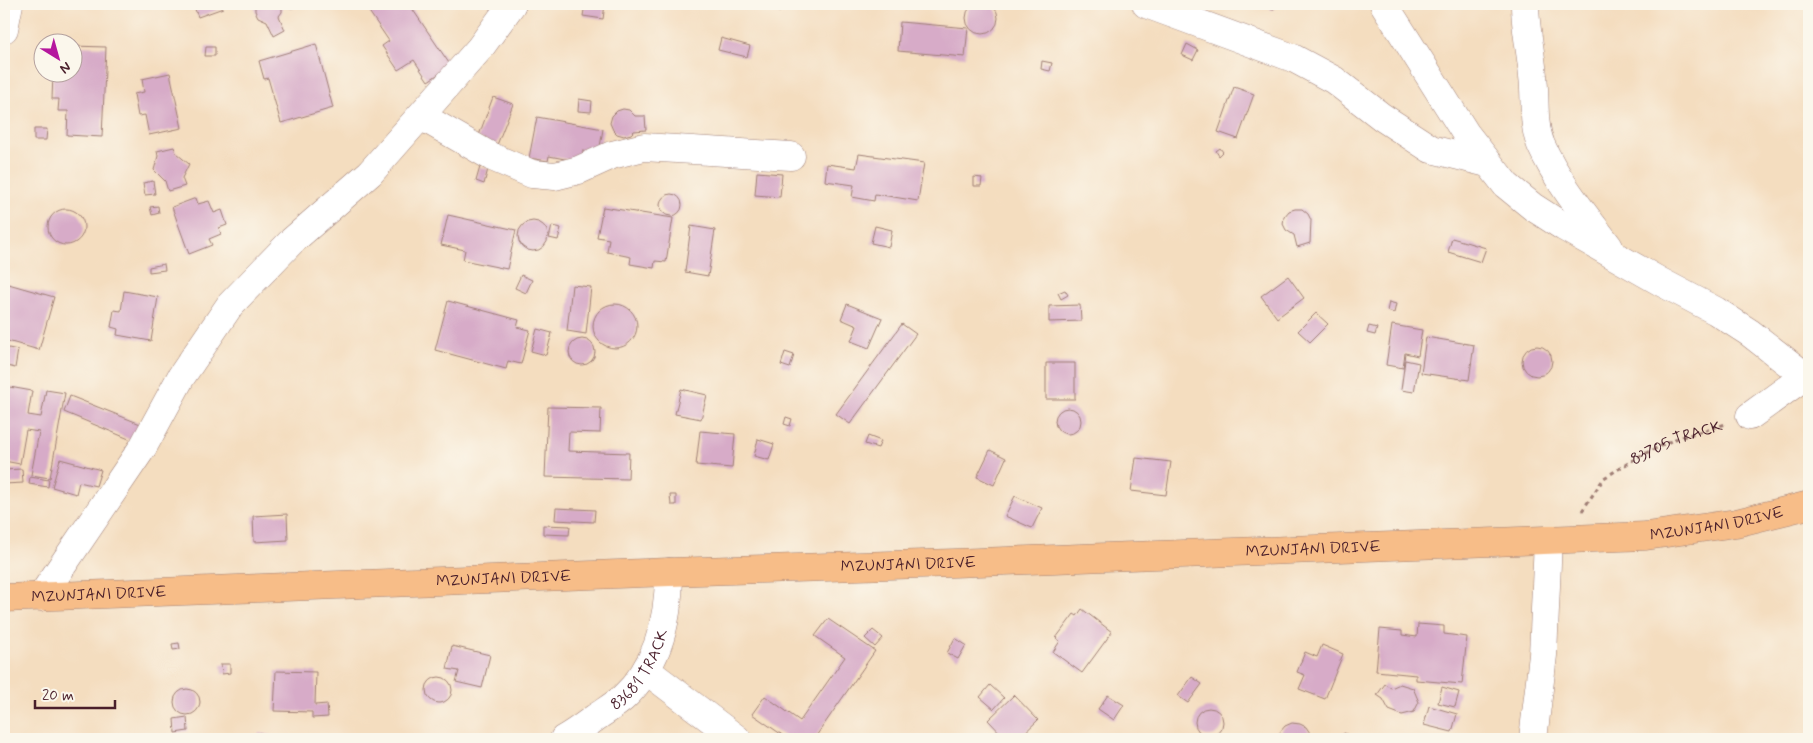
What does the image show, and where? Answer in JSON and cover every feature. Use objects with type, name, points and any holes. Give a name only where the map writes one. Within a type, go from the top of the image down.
[{"type":"main road","name":"MZUNJANI DRIVE","points":[[4,598],[1646,536],[1736,523],[1809,506]]},
{"type":"street","points":[[4,29],[9,4]]},
{"type":"street","points":[[41,597],[143,447],[181,377],[230,305],[292,241],[370,173],[480,48],[512,4]]},
{"type":"street","points":[[1146,4],[1293,58],[1334,80],[1382,117],[1431,148],[1487,163]]},
{"type":"street","points":[[1384,4],[1466,134],[1506,185],[1533,207],[1564,227],[1716,311],[1750,333],[1807,376],[1750,416]]},
{"type":"street","points":[[1525,4],[1525,24],[1533,77],[1535,123],[1540,143],[1556,174],[1617,257]]},
{"type":"street","points":[[421,116],[492,157],[532,174],[555,176],[579,170],[612,155],[644,147],[791,156]]},
{"type":"street","points":[[1533,739],[1560,539]]},
{"type":"street","name":"83681 TRACK","points":[[564,739],[622,699],[637,684],[646,670],[657,648],[665,622],[669,598],[669,572]]},
{"type":"street","points":[[646,670],[737,739]]},
{"type":"path","name":"83705 TRACK","points":[[1560,539],[1604,478],[1638,457],[1675,439],[1750,416]]},
{"type":"building","points":[[982,2],[988,3],[993,7],[997,12],[997,24],[993,29],[988,33],[982,34],[976,33],[971,29],[967,24],[966,18],[967,12],[971,7],[976,3]]},
{"type":"building","points":[[193,4],[221,4],[223,8],[198,17]]},
{"type":"building","points":[[255,4],[303,4],[292,8],[282,5],[282,12],[279,16],[285,30],[274,36],[267,21],[258,17],[255,11]]},
{"type":"building","points":[[378,4],[409,4],[451,66],[428,81],[414,60],[398,70],[382,46],[389,41],[368,10]]},
{"type":"building","points":[[585,4],[605,4],[603,19],[583,16]]},
{"type":"building","points":[[746,4],[782,4],[780,12]]},
{"type":"building","points":[[1266,4],[1280,4],[1272,10]]},
{"type":"building","points":[[900,22],[968,28],[965,57],[898,51]]},
{"type":"building","points":[[721,38],[750,46],[747,57],[718,50]]},
{"type":"building","points":[[316,44],[333,108],[281,123],[268,78],[264,79],[259,61]]},
{"type":"building","points":[[1187,44],[1198,50],[1193,60],[1182,55]]},
{"type":"building","points":[[82,46],[106,47],[102,137],[67,135],[68,111],[58,111],[59,99],[52,99],[53,82],[82,82]]},
{"type":"building","points":[[206,47],[215,47],[215,56],[205,56]]},
{"type":"building","points":[[1042,61],[1052,63],[1050,71],[1041,69]]},
{"type":"building","points":[[170,73],[182,128],[149,135],[145,115],[138,116],[134,94],[144,92],[142,79]]},
{"type":"building","points":[[1234,87],[1254,94],[1238,139],[1218,132]]},
{"type":"building","points":[[493,97],[513,104],[497,145],[478,138]]},
{"type":"building","points":[[579,99],[592,101],[591,112],[578,111]]},
{"type":"building","points":[[629,110],[635,116],[645,116],[646,130],[634,131],[624,136],[617,134],[610,123],[612,116],[617,111]]},
{"type":"building","points":[[537,117],[603,129],[599,153],[583,151],[581,162],[549,156],[548,161],[529,158]]},
{"type":"building","points":[[34,129],[47,129],[46,140],[34,140]]},
{"type":"building","points":[[174,147],[176,153],[189,164],[182,178],[185,186],[168,191],[165,181],[154,170],[158,156],[157,151]]},
{"type":"building","points":[[1220,148],[1223,152],[1219,156],[1216,151]]},
{"type":"building","points":[[859,154],[924,163],[918,201],[875,194],[874,201],[852,197],[854,185],[825,181],[827,164],[856,168]]},
{"type":"building","points":[[480,167],[488,169],[484,184],[476,181]]},
{"type":"building","points":[[757,172],[782,174],[780,197],[755,195]]},
{"type":"building","points":[[974,177],[982,178],[981,186],[974,186]]},
{"type":"building","points":[[153,181],[155,194],[145,195],[143,183]]},
{"type":"building","points":[[671,194],[679,197],[682,205],[679,213],[671,216],[663,213],[660,205],[663,197]]},
{"type":"building","points":[[196,198],[198,204],[209,201],[214,213],[222,210],[227,225],[219,228],[221,234],[209,239],[212,245],[189,254],[172,207]]},
{"type":"building","points":[[158,206],[159,213],[152,215],[150,207]]},
{"type":"building","points":[[603,207],[673,218],[666,262],[655,261],[654,268],[630,264],[631,257],[607,252],[609,239],[597,237]]},
{"type":"building","points":[[66,209],[73,210],[79,214],[83,220],[83,234],[79,240],[73,244],[66,245],[59,244],[53,240],[49,234],[48,227],[49,220],[53,214],[59,210]]},
{"type":"building","points":[[1302,209],[1311,220],[1310,243],[1297,247],[1294,235],[1286,230],[1283,224],[1284,217],[1289,211]]},
{"type":"building","points":[[448,215],[516,230],[507,269],[463,260],[465,250],[441,245]]},
{"type":"building","points":[[533,221],[544,225],[548,236],[544,247],[533,251],[522,247],[518,236],[522,225]]},
{"type":"building","points":[[552,226],[561,228],[558,240],[549,238]]},
{"type":"building","points":[[691,226],[715,230],[708,276],[685,272]]},
{"type":"building","points":[[875,226],[892,230],[889,247],[871,243]]},
{"type":"building","points":[[1452,238],[1486,248],[1481,262],[1448,252]]},
{"type":"building","points":[[164,264],[165,270],[149,272],[149,267]]},
{"type":"building","points":[[521,275],[532,280],[526,293],[515,288]]},
{"type":"building","points":[[1288,276],[1304,298],[1277,318],[1261,296]]},
{"type":"building","points":[[5,283],[54,297],[39,350],[4,340]]},
{"type":"building","points":[[572,285],[591,287],[586,334],[567,331]]},
{"type":"building","points":[[1065,290],[1068,295],[1061,299],[1058,293]]},
{"type":"building","points":[[124,291],[158,297],[151,341],[117,335],[118,329],[111,327],[114,310],[121,311]]},
{"type":"building","points":[[448,301],[519,320],[517,327],[530,330],[521,364],[508,361],[506,369],[435,350]]},
{"type":"building","points":[[1389,302],[1396,304],[1394,313],[1387,311]]},
{"type":"building","points":[[615,304],[627,308],[633,314],[637,326],[633,338],[627,344],[615,348],[603,344],[597,338],[593,326],[597,314],[603,308]]},
{"type":"building","points":[[847,304],[882,318],[869,348],[851,341],[857,326],[841,319]]},
{"type":"building","points":[[1080,305],[1081,321],[1049,322],[1049,306]]},
{"type":"building","points":[[1316,313],[1328,324],[1310,342],[1298,331]]},
{"type":"building","points":[[902,324],[916,334],[850,424],[836,414]]},
{"type":"building","points":[[1392,325],[1422,330],[1418,356],[1405,353],[1403,368],[1386,365]]},
{"type":"building","points":[[1369,326],[1377,328],[1375,335],[1367,333]]},
{"type":"building","points":[[537,329],[552,333],[546,355],[531,351]]},
{"type":"building","points":[[1426,337],[1474,345],[1469,380],[1421,373]]},
{"type":"building","points":[[582,339],[591,343],[595,352],[591,361],[582,365],[573,361],[569,352],[573,343]]},
{"type":"building","points":[[1537,346],[1543,347],[1551,355],[1551,367],[1543,375],[1537,376],[1531,375],[1523,367],[1522,361],[1523,355],[1531,347]]},
{"type":"building","points":[[4,347],[18,350],[15,368],[4,365]]},
{"type":"building","points":[[785,352],[794,355],[790,368],[781,365]]},
{"type":"building","points":[[1405,360],[1419,363],[1414,392],[1401,390]]},
{"type":"building","points":[[1046,363],[1075,363],[1075,399],[1046,399]]},
{"type":"building","points":[[4,386],[32,391],[28,415],[41,417],[46,390],[65,393],[50,478],[31,475],[39,432],[26,430],[20,464],[4,461]]},
{"type":"building","points":[[681,389],[707,395],[701,419],[675,414]]},
{"type":"building","points":[[70,396],[148,427],[141,444],[64,412]]},
{"type":"building","points":[[548,407],[601,408],[600,433],[569,432],[568,451],[629,453],[628,479],[545,477]]},
{"type":"building","points":[[1068,408],[1077,412],[1081,421],[1077,430],[1068,434],[1059,430],[1055,421],[1059,412]]},
{"type":"building","points":[[786,417],[792,419],[790,426],[784,424]]},
{"type":"building","points":[[700,431],[735,434],[732,468],[696,465]]},
{"type":"building","points":[[868,436],[881,441],[878,448],[865,444]]},
{"type":"building","points":[[758,439],[774,444],[769,460],[754,456]]},
{"type":"building","points":[[990,450],[1006,458],[994,485],[977,477]]},
{"type":"building","points":[[1136,458],[1171,462],[1166,495],[1131,491]]},
{"type":"building","points":[[60,459],[101,470],[96,486],[79,482],[76,494],[52,487]]},
{"type":"building","points":[[22,469],[23,483],[4,484],[4,470]]},
{"type":"building","points":[[30,477],[49,480],[48,487],[29,484]]},
{"type":"building","points":[[670,495],[676,495],[676,505],[671,505]]},
{"type":"building","points":[[1015,496],[1042,508],[1032,528],[1005,516]]},
{"type":"building","points":[[556,508],[595,510],[594,522],[555,520]]},
{"type":"building","points":[[287,514],[288,540],[254,542],[253,516]]},
{"type":"building","points":[[543,525],[570,526],[569,535],[543,534]]},
{"type":"building","points":[[1082,609],[1112,632],[1082,673],[1053,652],[1060,641],[1056,638],[1074,614],[1077,616]]},
{"type":"building","points":[[828,619],[875,651],[814,739],[788,739],[752,714],[765,696],[800,721],[845,657],[815,636]]},
{"type":"building","points":[[1418,624],[1444,626],[1444,634],[1467,637],[1462,684],[1416,680],[1416,675],[1376,671],[1380,629],[1402,631],[1402,635],[1417,637]]},
{"type":"building","points":[[873,630],[883,638],[875,647],[865,638]]},
{"type":"building","points":[[955,638],[966,645],[958,659],[947,653]]},
{"type":"building","points":[[179,643],[180,649],[173,650],[172,644]]},
{"type":"building","points":[[1322,645],[1343,654],[1325,699],[1299,689],[1305,675],[1297,672],[1305,652],[1317,657]]},
{"type":"building","points":[[452,646],[490,655],[482,688],[456,682],[459,671],[447,669]]},
{"type":"building","points":[[221,664],[230,664],[230,673],[222,674]]},
{"type":"building","points":[[276,671],[316,672],[315,705],[327,704],[328,717],[312,718],[312,712],[274,711]]},
{"type":"building","points":[[439,677],[448,681],[452,690],[448,699],[439,703],[430,699],[426,690],[430,681]]},
{"type":"building","points":[[1192,677],[1202,684],[1188,703],[1178,696]]},
{"type":"building","points":[[1385,684],[1391,688],[1400,684],[1413,688],[1419,702],[1414,712],[1402,715],[1389,710],[1383,699],[1377,695]]},
{"type":"building","points":[[990,685],[1004,698],[994,709],[980,697]]},
{"type":"building","points":[[1442,687],[1459,692],[1455,707],[1438,703]]},
{"type":"building","points":[[187,689],[196,693],[200,702],[196,711],[187,715],[178,711],[174,702],[178,693]]},
{"type":"building","points":[[1014,695],[1038,720],[1018,739],[1006,739],[988,720]]},
{"type":"building","points":[[1108,695],[1124,705],[1114,720],[1098,709]]},
{"type":"building","points":[[1429,706],[1457,714],[1452,732],[1424,725]]},
{"type":"building","points":[[1209,708],[1219,712],[1223,722],[1219,732],[1209,736],[1199,732],[1195,722],[1199,712]]},
{"type":"building","points":[[187,717],[188,731],[175,733],[174,719]]},
{"type":"building","points":[[1292,723],[1306,727],[1311,739],[1278,739],[1280,732],[1285,726]]},
{"type":"building","points":[[259,733],[270,735],[269,739],[258,739]]},
{"type":"building","points":[[1344,733],[1358,739],[1341,739]]}]
